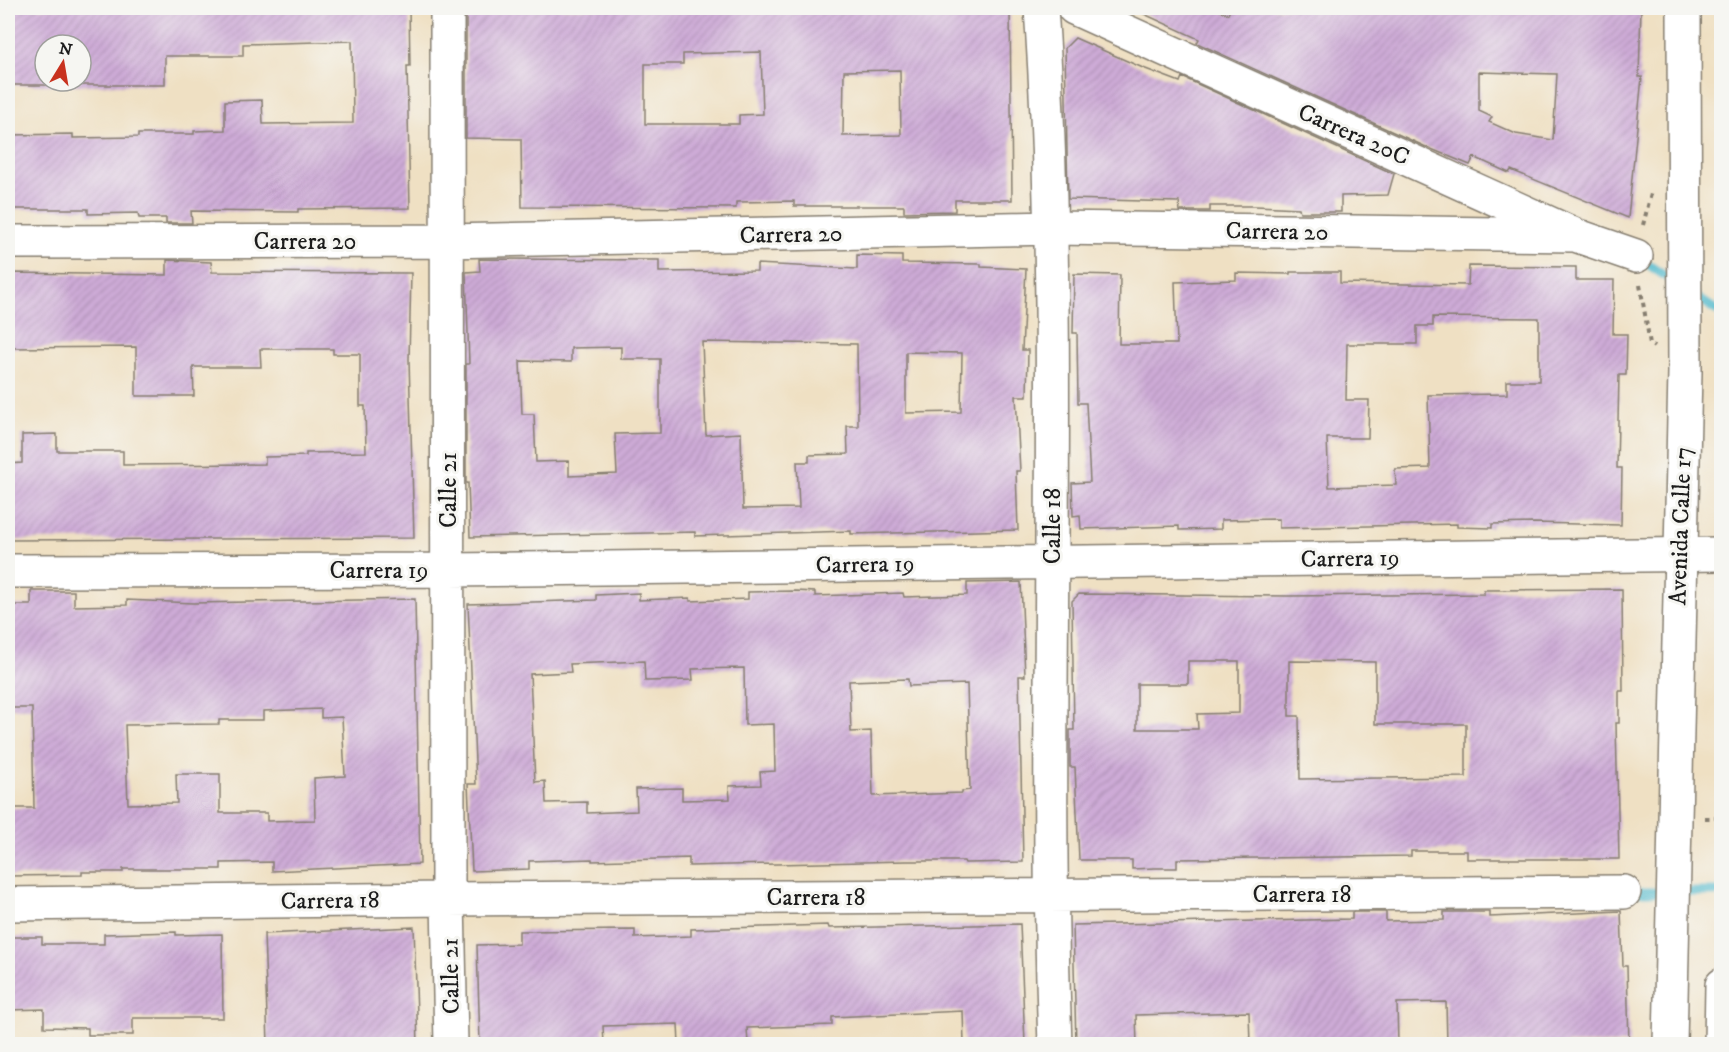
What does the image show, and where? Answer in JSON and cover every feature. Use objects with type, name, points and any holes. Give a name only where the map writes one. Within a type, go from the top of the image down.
[{"type":"street","name":"Calle 21","points":[[447,8],[448,898],[451,1044]]},
{"type":"street","name":"Calle 18","points":[[1041,8],[1052,228],[1049,896],[1055,1044]]},
{"type":"street","name":"Carrera 20C","points":[[1074,8],[1575,235],[1636,256]]},
{"type":"street","name":"Avenida Calle 17","points":[[1670,1044],[1684,327],[1684,8]]},
{"type":"street","name":"Carrera 20","points":[[8,242],[447,241],[1052,228],[1575,235]]},
{"type":"street","name":"Carrera 19","points":[[8,571],[449,570],[1722,554]]},
{"type":"street","name":"Carrera 18","points":[[8,904],[448,898],[1624,892]]},
{"type":"street","points":[[1721,1044],[1722,985]]},
{"type":"path","points":[[1650,344],[1636,256],[1653,183]]},
{"type":"building","points":[[8,8],[409,8],[410,66],[407,66],[410,208],[298,209],[298,212],[191,211],[192,223],[166,223],[166,218],[139,218],[138,213],[88,214],[88,209],[8,209],[8,135],[73,134],[73,138],[138,137],[138,134],[194,134],[194,131],[225,130],[225,101],[262,100],[263,124],[353,123],[352,41],[243,44],[243,56],[165,56],[165,85],[93,85],[93,33],[33,33],[33,85],[8,85]]},
{"type":"building","points":[[466,8],[1010,8],[1012,200],[955,200],[955,211],[904,212],[904,206],[794,206],[794,201],[736,202],[736,208],[522,207],[521,139],[466,138]],"holes":[[[761,52],[763,114],[739,115],[739,124],[645,124],[645,64],[683,64],[683,54]],[[900,70],[901,135],[843,136],[844,71]]]},
{"type":"building","points":[[1131,8],[1214,8],[1228,14],[1231,8],[1641,8],[1639,77],[1642,77],[1628,218],[1511,170],[1509,173],[1474,157],[1470,165],[1424,146],[1197,43],[1199,39]],"holes":[[[1479,72],[1557,74],[1553,140],[1516,134],[1489,122],[1492,117],[1479,111]]]},
{"type":"building","points":[[1075,38],[1180,82],[1182,77],[1394,174],[1388,195],[1341,196],[1341,212],[1300,212],[1299,208],[1255,206],[1210,206],[1210,211],[1180,211],[1179,202],[1068,199],[1065,48]]},
{"type":"building","points":[[857,255],[902,256],[902,263],[981,264],[981,267],[1026,269],[1022,350],[1028,350],[1027,396],[1016,396],[1020,471],[1016,471],[1018,530],[851,534],[851,531],[695,536],[695,532],[470,537],[468,483],[466,483],[466,364],[469,364],[466,272],[480,271],[479,259],[659,260],[659,272],[757,271],[757,264],[857,269]],"holes":[[[702,342],[857,344],[858,426],[847,426],[848,454],[809,455],[809,462],[797,462],[799,508],[743,509],[741,433],[706,435]],[[621,347],[621,359],[660,359],[660,433],[615,434],[617,474],[569,476],[569,461],[536,462],[534,414],[522,414],[520,361],[571,362],[571,348]],[[906,352],[962,353],[961,412],[906,413]]]},
{"type":"building","points":[[167,260],[211,262],[212,272],[411,273],[409,360],[414,538],[9,540],[8,464],[22,463],[22,435],[57,434],[57,451],[123,451],[123,465],[265,464],[265,457],[306,456],[306,453],[366,452],[365,406],[360,406],[360,354],[333,354],[333,349],[260,349],[261,367],[193,367],[194,396],[136,396],[136,347],[8,348],[8,273],[167,275]]},
{"type":"building","points":[[1469,266],[1576,267],[1576,280],[1614,280],[1613,334],[1627,334],[1626,375],[1619,375],[1617,468],[1622,468],[1621,525],[1534,523],[1492,524],[1492,528],[1457,527],[1457,524],[1279,528],[1279,519],[1221,520],[1221,529],[1179,530],[1179,526],[1081,529],[1080,515],[1073,516],[1072,483],[1090,482],[1086,403],[1078,403],[1077,333],[1073,333],[1074,274],[1120,275],[1119,344],[1177,344],[1175,282],[1236,280],[1236,273],[1340,272],[1340,283],[1468,285]],"holes":[[[1433,317],[1539,318],[1539,381],[1507,381],[1507,394],[1428,395],[1430,468],[1395,469],[1396,485],[1329,487],[1327,438],[1368,438],[1369,400],[1346,400],[1347,344],[1417,344],[1417,326],[1433,326]]]},
{"type":"building","points":[[1021,582],[1025,676],[1019,676],[1023,862],[906,861],[689,866],[689,858],[592,861],[592,859],[529,861],[529,869],[472,871],[468,784],[476,784],[468,604],[596,600],[596,595],[639,593],[639,600],[690,598],[690,601],[748,599],[748,592],[815,592],[815,596],[903,593],[904,597],[967,595],[967,583]],"holes":[[[644,661],[645,681],[693,680],[692,669],[744,668],[745,725],[774,724],[775,771],[760,772],[761,785],[729,786],[730,799],[682,800],[682,788],[636,789],[637,811],[587,813],[587,802],[546,803],[545,781],[535,782],[530,674],[571,672],[570,664]],[[908,679],[909,686],[967,684],[970,790],[962,791],[962,793],[873,796],[871,731],[851,732],[849,681]]]},
{"type":"building","points":[[1622,589],[1623,691],[1619,691],[1619,723],[1616,723],[1619,859],[1467,859],[1467,851],[1411,851],[1411,856],[1177,859],[1177,868],[1132,869],[1132,860],[1079,860],[1075,767],[1070,767],[1070,730],[1074,730],[1072,601],[1079,594],[1288,596],[1484,594],[1484,590]],"holes":[[[1188,661],[1239,661],[1239,713],[1197,714],[1198,729],[1137,729],[1137,684],[1188,684]],[[1289,661],[1375,662],[1375,724],[1466,724],[1466,777],[1300,779],[1299,716],[1289,716]]]},
{"type":"building","points":[[31,591],[74,591],[74,606],[127,605],[127,600],[193,603],[415,599],[420,864],[272,871],[272,862],[221,863],[221,869],[123,869],[123,872],[82,872],[82,875],[8,876],[8,808],[34,808],[32,708],[11,708],[11,692],[8,692],[8,605],[31,605]],"holes":[[[321,709],[321,718],[342,717],[345,776],[314,778],[315,820],[267,821],[267,813],[220,813],[220,774],[176,774],[177,803],[128,804],[125,725],[219,724],[219,720],[263,720],[263,711]]]},
{"type":"building","points":[[1621,911],[1623,966],[1627,966],[1629,1044],[1447,1044],[1446,1002],[1397,1003],[1398,1044],[1250,1044],[1249,1012],[1136,1015],[1137,1044],[1076,1044],[1073,925],[1352,919],[1352,912],[1386,912],[1386,921],[1444,920],[1444,912],[1490,912],[1490,917]]},
{"type":"building","points":[[1020,924],[1025,1044],[964,1044],[963,1011],[832,1017],[832,1025],[747,1028],[748,1044],[679,1044],[678,1024],[603,1026],[604,1044],[480,1044],[477,945],[519,944],[519,931],[635,930],[635,938],[691,936],[691,929],[828,925],[829,928]]},
{"type":"building","points":[[414,927],[418,1044],[268,1044],[264,934]]},
{"type":"building","points":[[176,932],[176,935],[222,934],[223,1018],[133,1018],[133,1035],[88,1035],[88,1028],[44,1027],[44,1009],[8,1010],[8,937],[42,937],[42,944],[104,944],[104,934]]},
{"type":"waterway","points":[[1640,259],[1678,285]]},
{"type":"waterway","points":[[1692,294],[1722,314]]},
{"type":"waterway","points":[[1630,892],[1722,892]]}]
